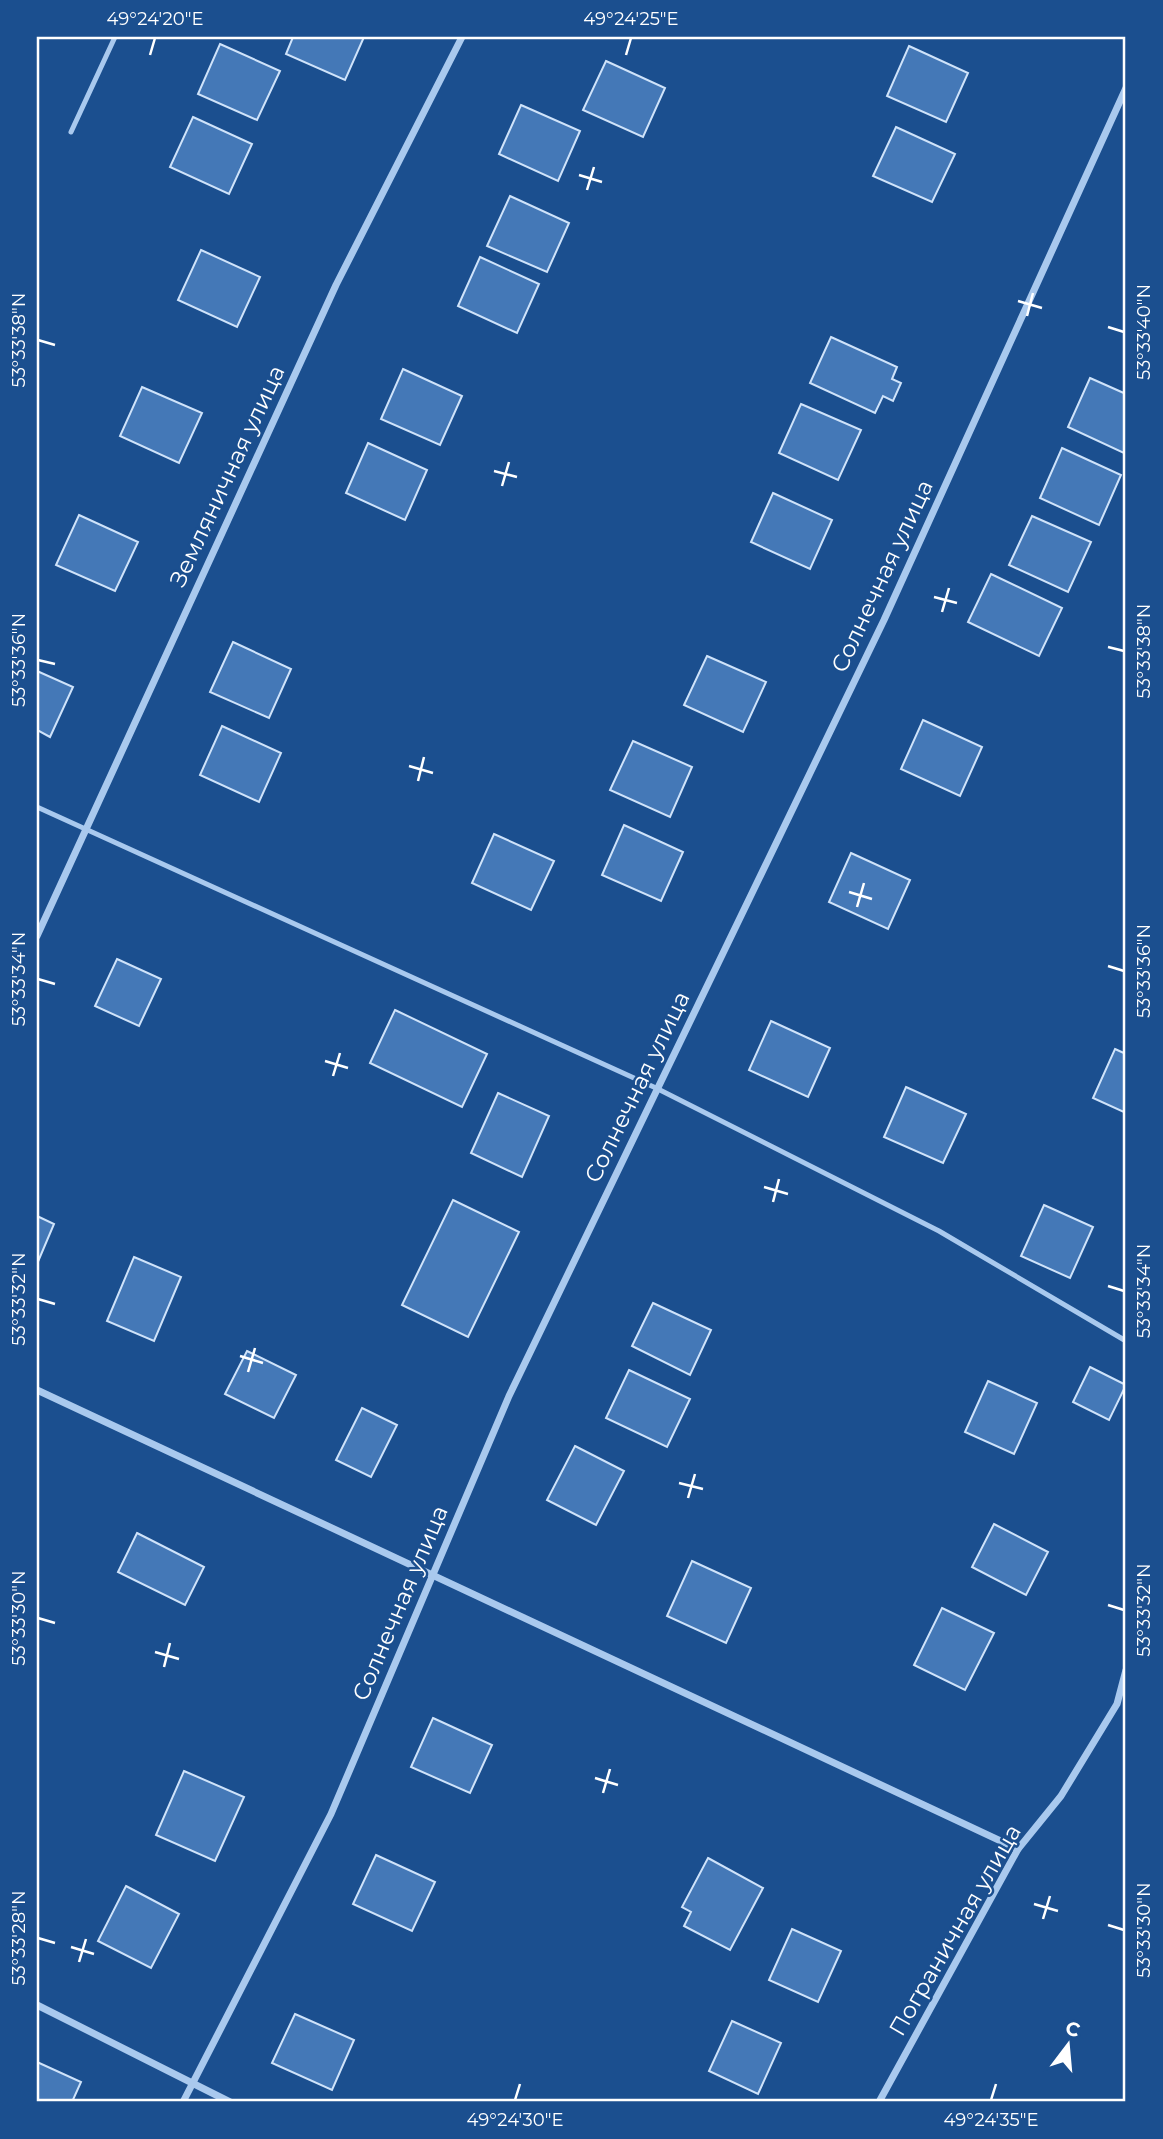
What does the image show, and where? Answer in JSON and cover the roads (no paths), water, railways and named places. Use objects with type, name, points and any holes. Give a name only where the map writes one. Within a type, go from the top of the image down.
[{"type":"street","name":"Земляничная улица","points":[[37,936],[336,285],[462,37]]},
{"type":"street","name":"Солнечная улица","points":[[183,2102],[331,1814],[509,1396],[884,620],[1126,88]]},
{"type":"street","points":[[37,1390],[1017,1849]]},
{"type":"street","name":"Пограничная улица","points":[[879,2102],[1017,1849],[1061,1796],[1117,1704],[1126,1670]]},
{"type":"street","points":[[37,2006],[230,2102]]},
{"type":"lane","points":[[71,132],[115,37]]},
{"type":"lane","points":[[37,807],[656,1088],[939,1231],[1126,1341]]}]
